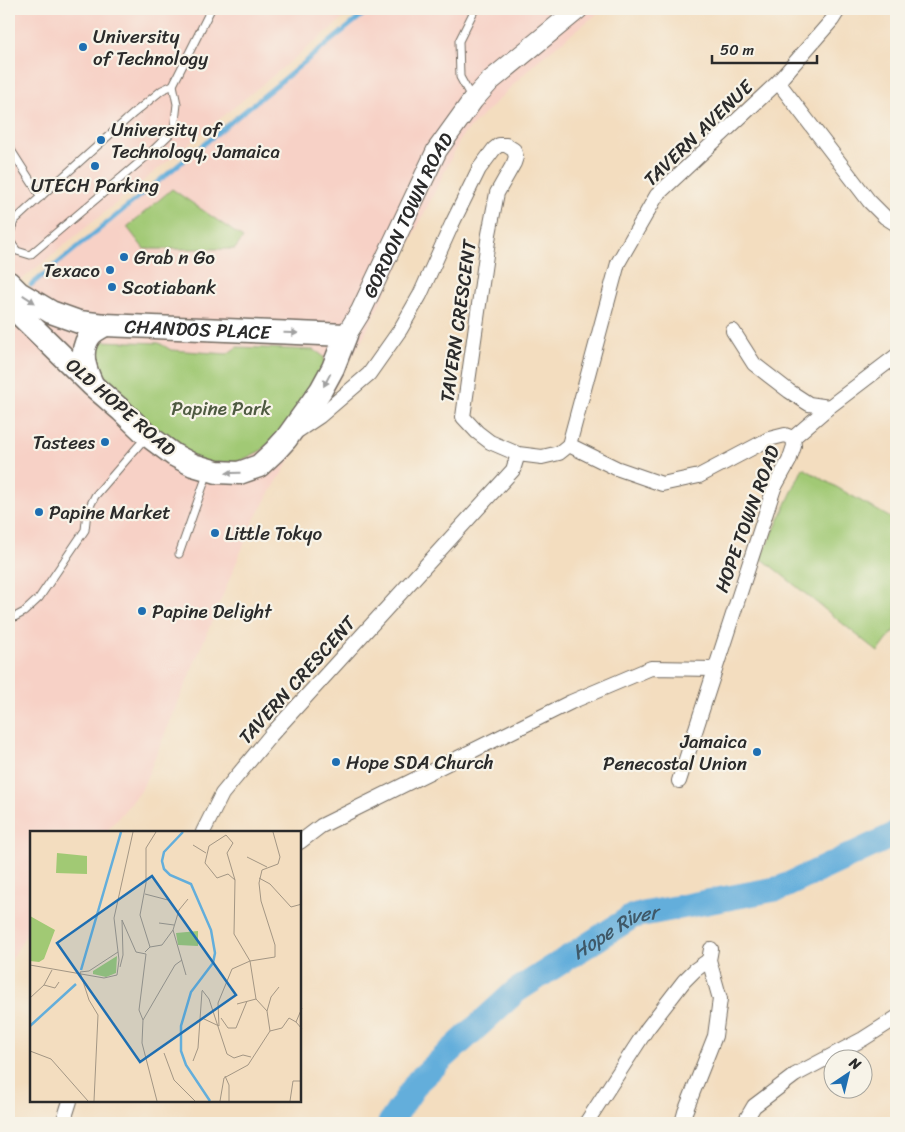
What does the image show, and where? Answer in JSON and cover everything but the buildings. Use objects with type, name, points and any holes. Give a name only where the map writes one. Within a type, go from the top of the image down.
[{"type":"main road","name":"GORDON TOWN ROAD","points":[[280,445],[321,390],[333,368],[346,335],[361,311],[437,150],[472,100],[490,81],[578,9]]},
{"type":"main road","name":"CHANDOS PLACE","points":[[9,283],[19,293],[51,312],[79,322],[105,325],[346,335]]},
{"type":"main road","name":"OLD HOPE ROAD","points":[[9,304],[92,385],[147,435],[174,455],[193,465],[217,472],[240,473],[259,466],[280,445]]},
{"type":"main road","points":[[92,385],[86,369],[83,351],[90,335],[105,325]]},
{"type":"street","name":"TAVERN AVENUE","points":[[569,445],[618,263],[657,195],[778,82],[832,20],[839,9]]},
{"type":"street","points":[[778,82],[869,201],[885,217],[896,224]]},
{"type":"street","name":"TAVERN CRESCENT","points":[[204,831],[222,794],[271,735],[513,470],[518,454],[490,442],[463,417],[497,193],[514,163],[516,157],[514,150],[506,145],[499,145],[479,169],[420,295],[400,330],[369,374],[320,416],[280,445]]},
{"type":"street","points":[[733,331],[754,364],[809,404],[829,407]]},
{"type":"street","points":[[793,438],[829,407],[896,356]]},
{"type":"street","name":"HOPE TOWN ROAD","points":[[569,445],[616,468],[662,484],[699,476],[769,439],[785,434],[793,438],[794,446],[789,461],[774,488],[679,781]]},
{"type":"street","points":[[518,454],[542,457],[559,453],[569,445]]},
{"type":"street","points":[[301,841],[321,826],[571,702],[651,668],[715,669]]},
{"type":"street","points":[[586,1123],[648,1029],[684,982],[710,954],[720,999],[715,1036],[682,1123]]},
{"type":"street","points":[[744,1123],[754,1106],[794,1074],[863,1039],[896,1018]]},
{"type":"street","points":[[63,1123],[70,1102]]},
{"type":"lane","points":[[9,240],[17,251],[30,255],[148,155],[174,130],[178,104],[173,86],[211,9]]},
{"type":"lane","points":[[472,100],[460,77],[459,41],[475,9]]},
{"type":"lane","points":[[9,236],[14,222],[41,197],[134,113],[162,90],[173,86]]},
{"type":"lane","points":[[9,147],[41,197]]},
{"type":"lane","points":[[9,620],[24,612],[39,598],[85,530],[87,512],[94,496],[147,435]]},
{"type":"lane","points":[[179,554],[208,470]]},
{"type":"shaded area","name":"University of Technology, Jamaica","points":[[9,9],[355,9],[19,282],[9,272]]},
{"type":"shaded area","points":[[370,9],[603,9],[535,63],[462,136],[363,338],[255,518],[141,791],[107,831],[30,831],[30,928],[9,964],[9,330],[21,328],[24,322],[31,285]]},
{"type":"green space","points":[[172,189],[243,238],[235,249],[144,249],[127,227]]},
{"type":"green space","name":"Papine Park","points":[[100,341],[159,343],[171,350],[227,354],[237,347],[313,350],[324,357],[325,372],[278,434],[262,450],[240,461],[206,464],[161,436],[90,365],[91,353]]},
{"type":"green space","points":[[803,468],[896,521],[896,628],[878,652],[761,558]]},
{"type":"waterway","points":[[31,285],[370,9]]},
{"type":"waterway","name":"Hope River","points":[[390,1123],[418,1081],[516,991],[633,916],[781,888],[896,834]]},
{"type":"place","name":"University of Technology","points":[[83,47]]},
{"type":"place","name":"University of Technology, Jamaica","points":[[101,140]]},
{"type":"place","name":"UTECH Parking","points":[[95,166]]},
{"type":"place","name":"Grab n Go","points":[[124,257]]},
{"type":"place","name":"Texaco","points":[[110,270]]},
{"type":"place","name":"Scotiabank","points":[[112,287]]},
{"type":"place","name":"Tastees","points":[[105,442]]},
{"type":"place","name":"Papine Market","points":[[39,512]]},
{"type":"place","name":"Little Tokyo","points":[[215,533]]},
{"type":"place","name":"Papine Delight","points":[[142,611]]},
{"type":"place","name":"Jamaica Penecostal Union","points":[[757,752]]},
{"type":"place","name":"Hope SDA Church","points":[[336,762]]}]
